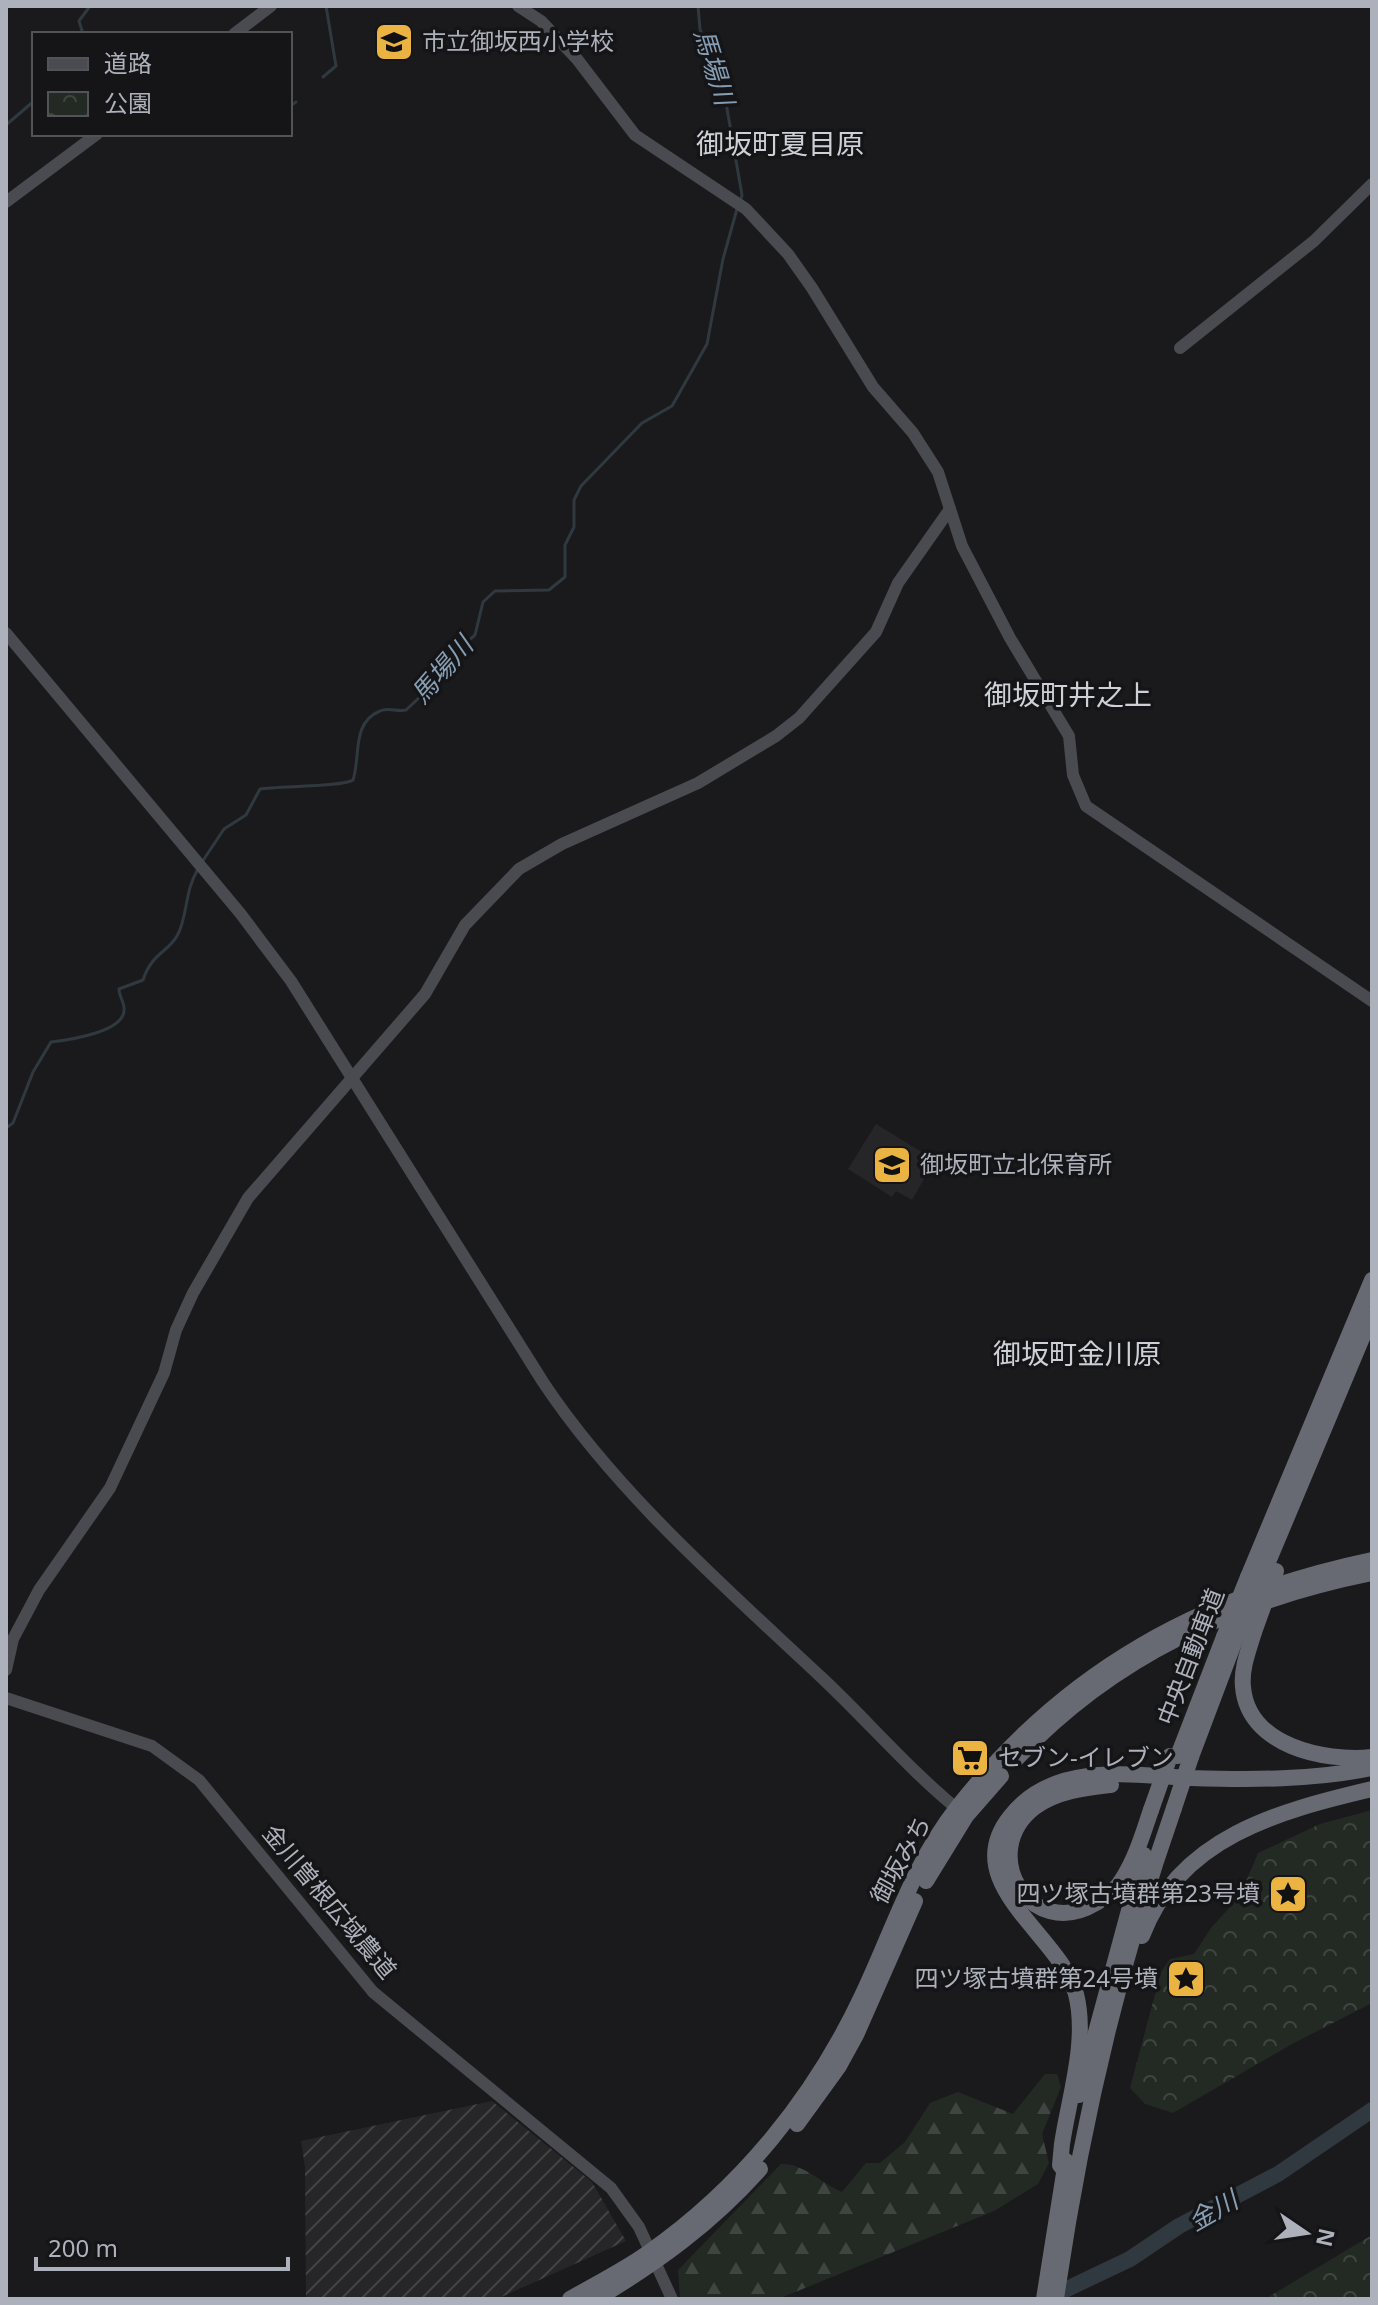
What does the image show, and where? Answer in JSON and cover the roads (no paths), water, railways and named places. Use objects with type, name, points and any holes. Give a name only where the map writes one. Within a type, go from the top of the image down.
[{"type":"highway","name":"中央自動車道","points":[[1180,1757],[1239,1635],[1372,1280]]},
{"type":"highway","name":"中央自動車道","points":[[1262,1574],[1372,1314]]},
{"type":"highway","name":"御坂みち","points":[[596,2299],[651,2259],[753,2162],[827,2063],[863,1994],[904,1899],[961,1812],[1056,1706],[1119,1658],[1212,1607],[1303,1574],[1372,1560]]},
{"type":"highway","name":"御坂みち","points":[[961,1812],[1065,1713],[1105,1682],[1168,1642],[1225,1615],[1298,1588],[1372,1573]]},
{"type":"highway","points":[[1262,1574],[1239,1635],[1243,1687],[1259,1724],[1281,1741],[1309,1752],[1342,1758],[1372,1757]]},
{"type":"highway","name":"中央自動車道","points":[[1056,2299],[1075,2136],[1107,1988],[1161,1808],[1201,1696],[1239,1635]]},
{"type":"highway","points":[[1075,2136],[1080,2015],[1067,1969],[1011,1902],[998,1877],[996,1848],[1006,1822],[1015,1810],[1040,1790],[1088,1776],[1256,1779],[1372,1768]]},
{"type":"highway","points":[[1161,1808],[1123,1880],[1107,1897],[1084,1911],[1049,1911],[1022,1893],[1013,1878],[1009,1860],[1019,1825],[1034,1808],[1075,1789],[1120,1783],[1190,1788],[1284,1786],[1372,1777]]},
{"type":"highway","points":[[1044,2299],[1064,2170],[1060,2165],[1075,2136],[1094,2114],[1132,1963],[1150,1916],[1179,1875],[1218,1841],[1296,1808],[1372,1789]]},
{"type":"highway","name":"中央自動車道","points":[[1075,2136],[1127,1955],[1161,1808]]},
{"type":"highway","name":"御坂みち","points":[[570,2299],[651,2259]]},
{"type":"street","points":[[237,32],[271,6]]},
{"type":"street","points":[[518,6],[541,21],[577,59],[635,135],[740,205],[788,254],[873,387],[922,445],[938,472],[962,546],[1010,638],[1069,736],[1073,775],[1086,806],[1372,1001]]},
{"type":"street","points":[[6,202],[94,136]]},
{"type":"street","points":[[1180,348],[1314,241],[1372,184]]},
{"type":"street","points":[[6,1670],[13,1639],[39,1590],[110,1488],[164,1373],[176,1330],[193,1293],[248,1198],[425,994],[465,925],[519,869],[562,844],[698,783],[776,736],[799,718],[876,632],[898,583],[950,509]]},
{"type":"street","points":[[6,633],[201,867],[291,981],[355,1078],[535,1370],[576,1429],[736,1598],[823,1679],[900,1759],[961,1812]]},
{"type":"street","name":"金川曽根広域農道","points":[[6,1698],[143,1742],[164,1753],[199,1780],[373,1992],[611,2188],[639,2227],[651,2259],[672,2299]]},
{"type":"waterway","points":[[82,32],[79,21],[90,6]]},
{"type":"waterway","points":[[323,77],[336,66],[326,6]]},
{"type":"waterway","name":"馬場川","points":[[698,6],[700,29],[726,103],[742,195],[740,202]]},
{"type":"waterway","points":[[292,105],[296,102]]},
{"type":"waterway","points":[[6,125],[32,103]]},
{"type":"waterway","name":"馬場川","points":[[202,862],[224,829],[246,815],[260,789],[337,784],[353,780],[365,723],[383,710],[406,710],[435,683],[451,656],[475,635],[483,602],[495,591],[549,590],[565,577],[565,545],[574,527],[574,500],[581,486],[642,423],[672,406],[707,344],[723,259],[737,209]]},
{"type":"waterway","name":"馬場川","points":[[6,1128],[13,1123],[33,1072],[51,1042],[107,1029],[122,1016],[124,1006],[119,989],[143,980],[155,958],[177,936],[190,886],[198,869]]},
{"type":"waterway","name":"金川","points":[[1048,2298],[1130,2259],[1179,2226],[1278,2174],[1372,2110]]},
{"type":"place","name":"市立御坂西小学校","points":[[394,42]]},
{"type":"place","name":"御坂町立北保育所","points":[[892,1165]]},
{"type":"place","name":"セブン-イレブン","points":[[970,1758]]},
{"type":"place","name":"四ツ塚古墳群第23号墳","points":[[1288,1894]]},
{"type":"place","name":"四ツ塚古墳群第24号墳","points":[[1186,1979]]},
{"type":"district","name":"御坂町夏目原","points":[[780,144]]},
{"type":"district","name":"御坂町井之上","points":[[1068,695]]},
{"type":"district","name":"御坂町金川原","points":[[1077,1354]]}]
